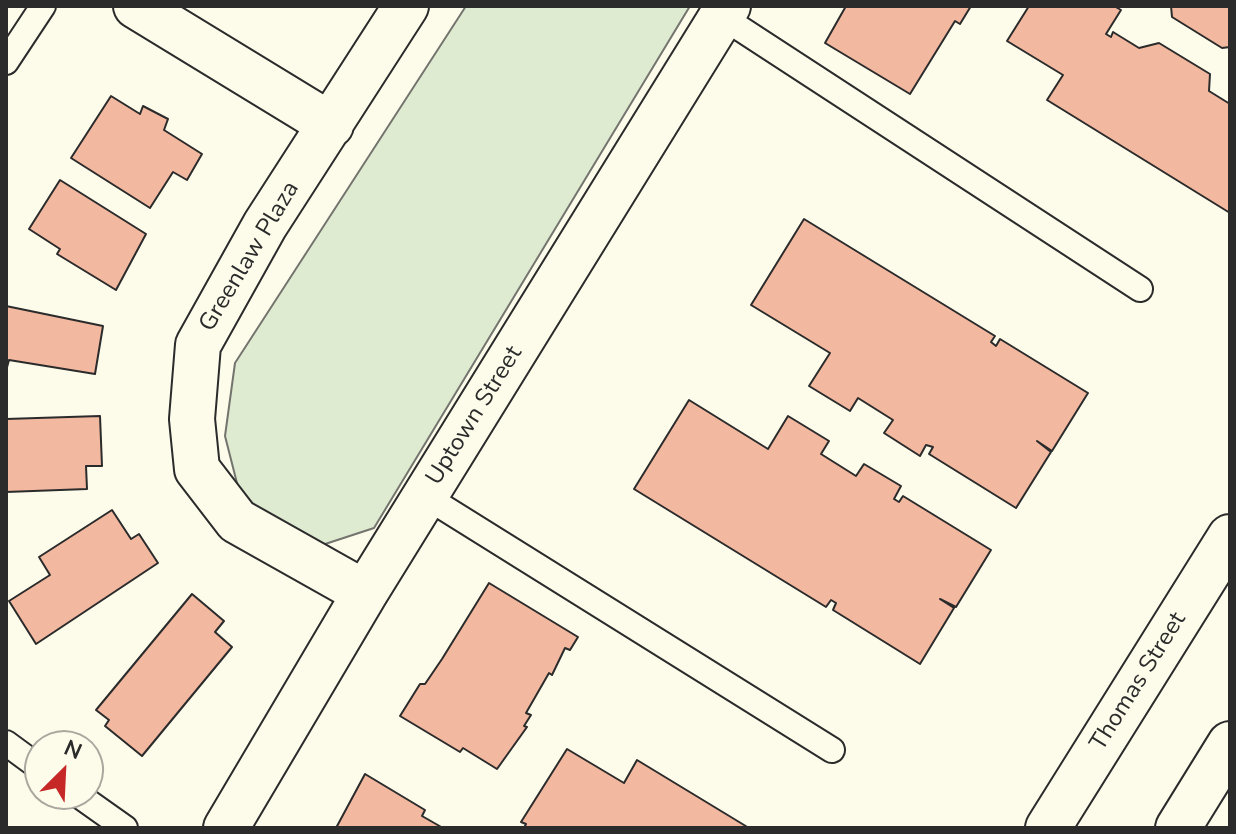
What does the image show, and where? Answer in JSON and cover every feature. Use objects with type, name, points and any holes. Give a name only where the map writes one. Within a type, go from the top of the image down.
[{"type":"street","points":[[136,6],[331,125]]},
{"type":"street","name":"Greenlaw Plaza","points":[[365,593],[237,521],[197,469],[192,419],[198,345],[265,225],[406,6]]},
{"type":"street","name":"Uptown Street","points":[[226,828],[365,593],[724,11]]},
{"type":"street","name":"Thomas Street","points":[[1048,828],[1230,537]]},
{"type":"street","points":[[1178,828],[1230,744]]},
{"type":"lane","points":[[6,62],[43,6]]},
{"type":"lane","points":[[724,11],[1140,289]]},
{"type":"lane","points":[[425,496],[832,750]]},
{"type":"lane","points":[[6,743],[24,756]]},
{"type":"lane","points":[[100,810],[125,828]]},
{"type":"green space","points":[[466,6],[690,6],[374,528],[316,547],[273,522],[239,491],[225,436],[235,363]]},
{"type":"building","points":[[846,6],[971,6],[960,24],[955,21],[910,94],[825,43]]},
{"type":"building","points":[[1029,6],[1114,6],[1121,10],[1106,34],[1111,37],[1113,32],[1139,48],[1159,43],[1210,74],[1209,91],[1230,104],[1230,213],[1047,100],[1063,75],[1007,41]]},
{"type":"building","points":[[1171,6],[1230,6],[1230,47],[1222,48],[1172,17]]},
{"type":"building","points":[[111,96],[140,114],[143,106],[168,119],[164,130],[202,154],[187,180],[173,172],[150,208],[71,158]]},
{"type":"building","points":[[60,180],[146,234],[116,290],[57,254],[60,249],[29,229]]},
{"type":"building","points":[[804,219],[995,336],[991,342],[996,346],[1000,339],[1088,393],[1052,451],[1037,441],[1051,452],[1016,508],[929,454],[933,447],[926,445],[920,456],[884,433],[893,420],[858,398],[850,411],[809,386],[830,353],[751,305]]},
{"type":"building","points":[[6,306],[103,326],[95,374],[9,360],[6,371]]},
{"type":"building","points":[[689,400],[768,449],[788,416],[829,441],[821,454],[856,476],[864,464],[901,486],[894,499],[899,502],[903,496],[991,550],[956,607],[940,599],[954,608],[920,664],[833,610],[836,603],[831,600],[826,607],[634,489]]},
{"type":"building","points":[[100,416],[102,466],[86,466],[87,489],[6,492],[6,419]]},
{"type":"building","points":[[112,510],[131,539],[139,534],[158,563],[36,644],[9,601],[50,575],[39,557]]},
{"type":"building","points":[[489,583],[578,637],[570,650],[565,648],[552,675],[549,673],[526,713],[531,715],[524,726],[527,727],[497,769],[463,748],[460,752],[400,716],[420,684],[425,684],[442,659]]},
{"type":"building","points":[[192,594],[224,621],[215,632],[232,647],[142,756],[105,726],[109,720],[96,710]]},
{"type":"building","points":[[567,749],[624,783],[637,760],[749,828],[524,828],[526,824],[521,822]]},
{"type":"building","points":[[365,774],[425,810],[422,816],[443,828],[336,828]]}]
